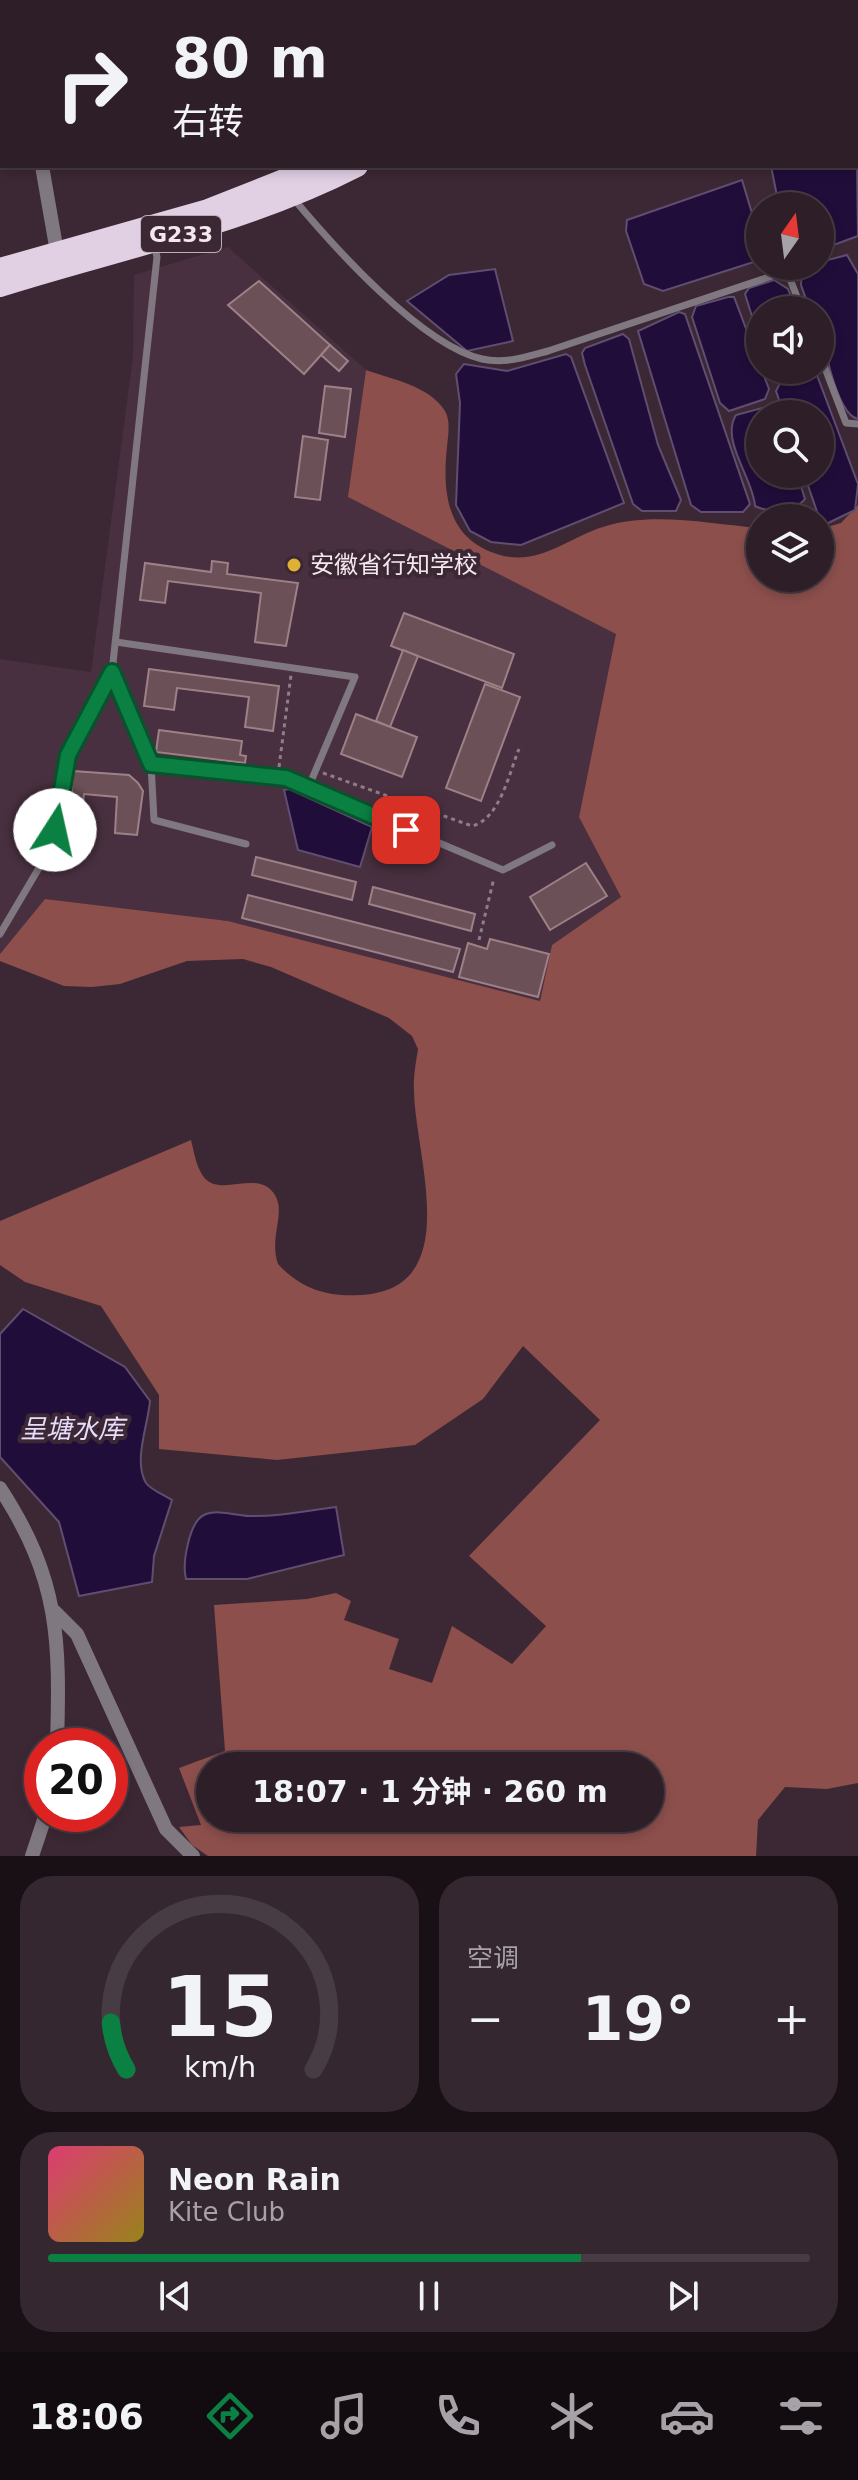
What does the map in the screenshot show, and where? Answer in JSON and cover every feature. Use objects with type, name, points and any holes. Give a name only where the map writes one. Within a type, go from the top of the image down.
[{"type":"highway","name":"G233","points":[[0,269],[208,210],[314,168]]},
{"type":"highway","name":"G233","points":[[0,286],[212,226],[291,197],[353,168]]},
{"type":"street","points":[[42,168],[57,252]]},
{"type":"street","points":[[0,1488],[36,1551],[54,1611],[59,1650],[57,1728]]},
{"type":"street","points":[[54,1611],[77,1634],[166,1829],[193,1856]]},
{"type":"street","points":[[32,1856],[40,1832]]},
{"type":"lane","points":[[291,197],[330,243],[392,301],[448,344],[483,359],[514,360],[548,351],[787,271],[797,296]]},
{"type":"lane","points":[[0,934],[49,851],[68,755],[112,672],[157,257],[154,242]]},
{"type":"lane","points":[[831,384],[846,423],[858,424]]},
{"type":"lane","points":[[116,642],[355,677],[309,786]]},
{"type":"lane","points":[[112,672],[151,764],[154,820],[246,844]]},
{"type":"lane","points":[[151,764],[277,777],[309,786],[503,870],[552,845]]},
{"type":"path","points":[[277,777],[292,668]]},
{"type":"path","points":[[316,770],[472,826],[483,822],[492,813],[519,749]]},
{"type":"path","points":[[479,940],[496,867]]},
{"type":"shaded area","name":"安徽省行知学校","points":[[228,247],[366,370],[349,497],[617,633],[579,817],[621,897],[552,945],[540,1001],[228,921],[45,899],[0,954],[0,659],[91,672],[133,357],[134,275]]},
{"type":"shaded area","points":[[366,370],[420,389],[445,411],[449,429],[446,481],[452,513],[469,538],[482,548],[500,555],[528,557],[541,554],[621,522],[661,519],[746,527],[746,592],[834,592],[834,525],[841,523],[858,505],[858,1783],[827,1789],[785,1787],[758,1820],[756,1856],[208,1856],[192,1845],[179,1827],[196,1825],[196,1832],[664,1832],[664,1752],[222,1752],[225,1751],[214,1605],[307,1599],[336,1593],[351,1601],[344,1620],[399,1639],[389,1669],[432,1683],[452,1626],[512,1664],[546,1626],[469,1556],[600,1420],[523,1346],[483,1399],[415,1445],[277,1460],[159,1449],[159,1395],[101,1306],[25,1282],[0,1265],[0,1221],[191,1140],[199,1168],[210,1183],[260,1184],[269,1188],[276,1197],[279,1211],[275,1245],[278,1264],[296,1280],[315,1290],[348,1295],[393,1288],[413,1270],[424,1246],[427,1216],[425,1183],[414,1086],[418,1049],[412,1036],[389,1018],[271,967],[243,959],[187,961],[120,984],[92,987],[64,986],[0,961],[0,954],[45,899],[228,921],[540,1001],[552,945],[621,897],[579,817],[616,634],[348,497]]},
{"type":"shaded area","points":[[196,1762],[196,1812],[179,1768]]},
{"type":"water","points":[[771,168],[857,168],[858,236],[834,245],[834,192],[776,192]]},
{"type":"water","points":[[742,180],[746,193],[746,264],[663,291],[644,284],[626,231],[627,220]]},
{"type":"water","points":[[847,255],[858,274],[858,419],[842,403],[834,382],[834,296],[805,296],[801,285],[801,280],[834,280],[834,258]]},
{"type":"water","points":[[495,269],[513,341],[467,351],[407,301],[449,275]]},
{"type":"water","points":[[774,280],[788,289],[791,296],[746,297],[745,294],[749,288]]},
{"type":"water","points":[[734,297],[746,329],[746,384],[767,384],[769,389],[765,399],[746,400],[746,405],[729,411],[720,403],[692,317],[696,306]]},
{"type":"water","points":[[679,312],[685,314],[750,504],[746,504],[743,512],[701,512],[691,505],[638,331]]},
{"type":"water","points":[[623,334],[629,339],[658,445],[681,500],[676,511],[642,511],[633,504],[585,365],[582,353],[585,348]]},
{"type":"water","points":[[566,354],[571,357],[624,503],[521,545],[491,542],[470,531],[456,505],[460,403],[456,374],[464,364],[507,371]]},
{"type":"water","points":[[780,384],[820,384],[826,400],[779,400],[776,391]]},
{"type":"water","points":[[746,412],[746,476],[732,436],[736,415]]},
{"type":"water","points":[[834,420],[858,484],[855,510],[834,520],[834,504],[814,504],[809,488],[834,488]]},
{"type":"water","points":[[751,488],[801,488],[805,499],[799,504],[755,504]]},
{"type":"water","points":[[289,789],[372,827],[360,867],[298,850],[284,790]]},
{"type":"water","name":"呈塘水库","points":[[23,1309],[125,1367],[150,1401],[141,1454],[142,1474],[148,1486],[172,1500],[154,1556],[152,1582],[79,1596],[59,1522],[0,1457],[0,1334]]},
{"type":"water","points":[[336,1507],[344,1555],[247,1579],[186,1579],[188,1544],[194,1526],[204,1515],[220,1512],[270,1516]]},
{"type":"building","points":[[259,281],[330,345],[304,374],[228,305]]},
{"type":"building","points":[[330,345],[348,361],[339,371],[321,355]]},
{"type":"building","points":[[325,386],[351,389],[345,437],[319,433]]},
{"type":"building","points":[[303,436],[328,440],[320,500],[295,497]]},
{"type":"building","points":[[212,561],[228,563],[227,574],[298,583],[286,646],[255,642],[261,593],[168,581],[165,603],[140,600],[145,563],[211,572]]},
{"type":"building","points":[[404,613],[514,654],[502,688],[391,646]]},
{"type":"building","points":[[403,650],[418,656],[390,727],[376,721]]},
{"type":"building","points":[[149,669],[279,686],[273,731],[245,727],[249,697],[177,688],[174,710],[144,706]]},
{"type":"building","points":[[485,684],[520,697],[481,801],[446,788]]},
{"type":"building","points":[[356,714],[417,737],[402,777],[341,754]]},
{"type":"building","points":[[159,730],[242,741],[240,755],[246,756],[245,763],[156,752]]},
{"type":"building","points":[[73,771],[129,775],[138,783],[143,791],[137,835],[115,833],[117,797],[84,794],[83,802],[71,801]]},
{"type":"building","points":[[256,857],[356,882],[352,900],[252,875]]},
{"type":"building","points":[[586,863],[607,896],[550,930],[530,897]]},
{"type":"building","points":[[373,887],[475,914],[471,931],[369,904]]},
{"type":"building","points":[[248,895],[460,949],[453,972],[242,918]]},
{"type":"building","points":[[490,939],[549,954],[538,997],[459,977],[468,943],[487,949]]},
{"type":"place","name":"安徽省行知学校","points":[[294,565]]},
{"type":"route","points":[[55,830],[68,755],[112,672],[151,764],[286,778],[406,830]]}]
